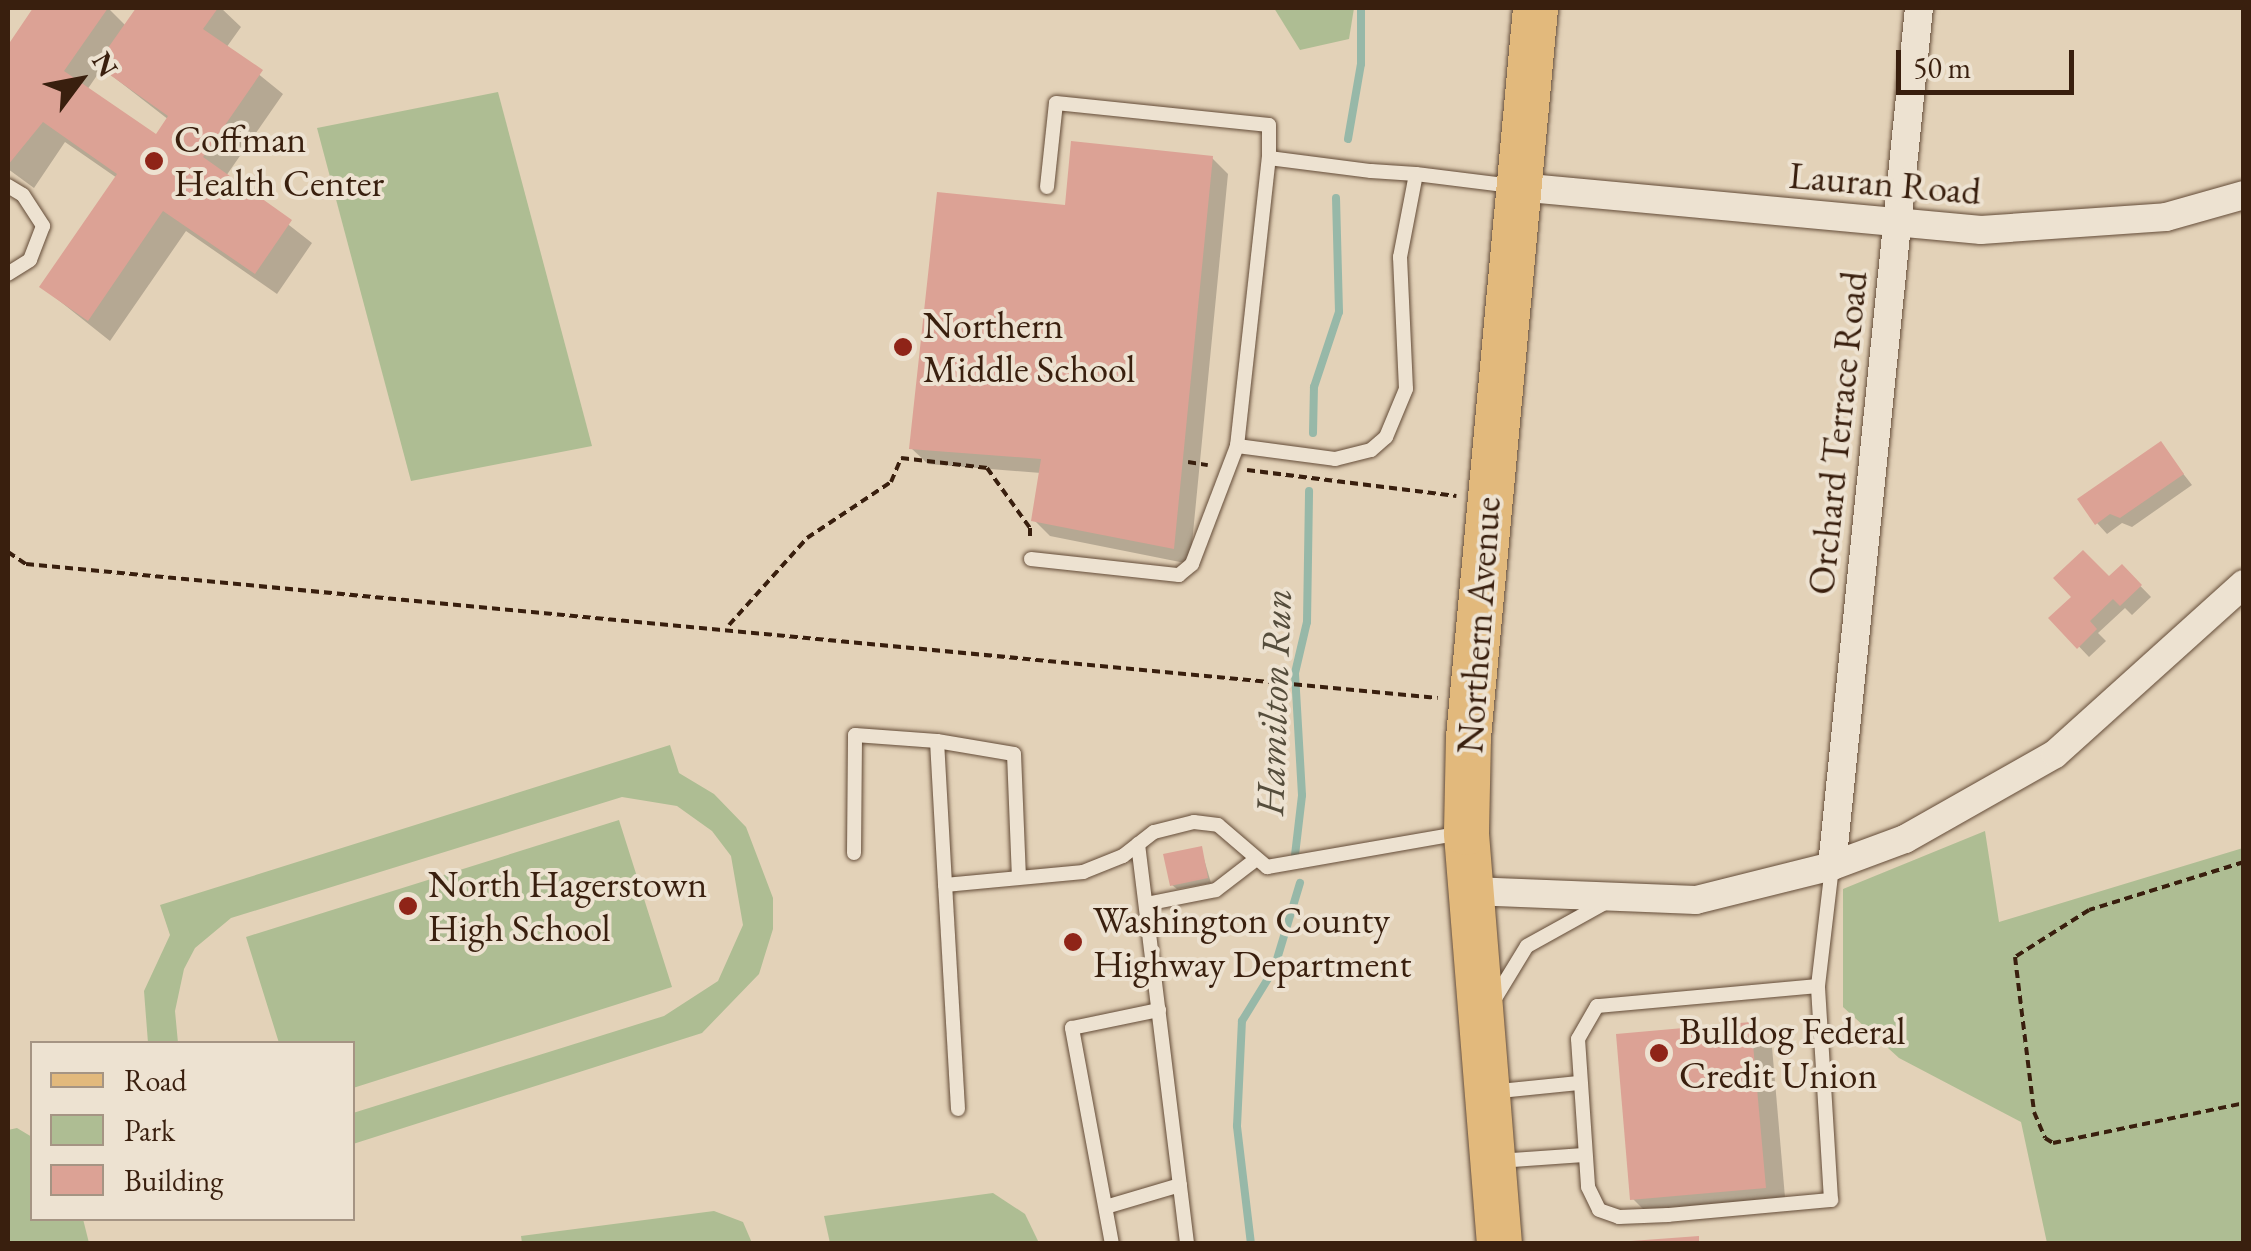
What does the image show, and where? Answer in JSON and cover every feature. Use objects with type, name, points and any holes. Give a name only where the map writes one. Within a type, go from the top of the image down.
[{"type":"main road","name":"Northern Avenue","points":[[1499,1244],[1466,832],[1472,661],[1536,8]]},
{"type":"street","name":"Orchard Terrace Road","points":[[1832,866],[1919,8]]},
{"type":"street","name":"Lauran Road","points":[[1518,187],[1896,222],[2046,229],[2166,217],[2244,195]]},
{"type":"street","points":[[1471,891],[1610,901],[1696,900],[1832,866],[1957,813],[2055,754],[2244,584]]},
{"type":"lane","points":[[1031,559],[1179,574],[1192,564],[1232,468],[1236,446],[1268,158],[1268,125],[1056,103],[1048,187]]},
{"type":"lane","points":[[1268,158],[1518,187]]},
{"type":"lane","points":[[1236,446],[1335,459],[1371,450],[1386,437],[1406,390],[1400,257],[1416,174]]},
{"type":"lane","points":[[8,186],[22,195],[43,226],[30,260],[8,274]]},
{"type":"lane","points":[[854,853],[856,736],[937,741],[1014,754],[1019,876]]},
{"type":"lane","points":[[937,741],[958,1109]]},
{"type":"lane","points":[[945,885],[1082,872],[1154,832],[1194,822],[1218,825],[1255,860],[1282,866],[1466,832]]},
{"type":"lane","points":[[1138,844],[1187,1244]]},
{"type":"lane","points":[[1146,904],[1216,890],[1255,860]]},
{"type":"lane","points":[[1818,986],[1596,1006],[1578,1039],[1584,1155],[1592,1201],[1619,1217],[1831,1200],[1818,986],[1832,866]]},
{"type":"lane","points":[[1482,1028],[1507,971],[1528,946],[1557,924],[1610,901]]},
{"type":"lane","points":[[1112,1244],[1109,1206],[1072,1028],[1159,1010]]},
{"type":"lane","points":[[1486,1092],[1579,1083]]},
{"type":"lane","points":[[1492,1161],[1584,1155]]},
{"type":"lane","points":[[1109,1206],[1180,1185]]},
{"type":"path","points":[[727,627],[807,538],[891,482],[902,458],[986,468],[1030,528],[1031,559]]},
{"type":"path","points":[[1188,462],[1462,496]]},
{"type":"path","points":[[8,552],[26,564],[727,627],[1442,699]]},
{"type":"path","points":[[2244,862],[2089,910],[2015,957],[2034,1112],[2045,1138],[2053,1143],[2244,1103]]},
{"type":"green space","points":[[1274,8],[1354,8],[1349,39],[1300,50]]},
{"type":"green space","points":[[498,92],[592,446],[411,481],[317,128]]},
{"type":"green space","points":[[670,745],[679,773],[714,794],[746,827],[773,898],[773,929],[759,974],[702,1033],[355,1143],[355,1112],[664,1016],[718,981],[743,925],[731,856],[712,831],[677,806],[622,797],[231,918],[195,948],[184,969],[175,1011],[178,1041],[148,1041],[144,991],[170,935],[160,905]]},
{"type":"green space","points":[[619,820],[672,987],[355,1087],[355,1041],[278,1041],[246,937]]},
{"type":"green space","points":[[1985,831],[1999,922],[2243,848],[2243,1243],[2047,1243],[2021,1122],[1899,1058],[1843,1007],[1843,889]]},
{"type":"green space","points":[[17,1128],[30,1136],[30,1221],[84,1221],[89,1243],[8,1243],[8,1130]]},
{"type":"green space","points":[[993,1193],[1025,1214],[1039,1243],[830,1243],[824,1216]]},
{"type":"green space","points":[[714,1211],[743,1222],[752,1243],[522,1243],[521,1236]]},
{"type":"building","name":"Coffman Health Center","points":[[33,8],[108,8],[64,71],[156,134],[168,116],[96,65],[136,8],[218,8],[203,29],[263,70],[203,157],[292,220],[255,274],[163,211],[88,321],[39,287],[117,174],[43,122],[8,165],[8,45]]},
{"type":"building","points":[[1071,141],[1213,156],[1174,549],[1031,521],[1041,459],[909,449],[937,192],[1065,205]]},
{"type":"building","points":[[2161,441],[2184,474],[2120,518],[2110,514],[2095,525],[2077,499]]},
{"type":"building","points":[[2083,550],[2109,576],[2122,564],[2142,585],[2120,606],[2113,599],[2090,621],[2097,629],[2077,649],[2048,618],[2071,597],[2053,578]]},
{"type":"building","points":[[1202,846],[1208,878],[1170,886],[1163,854]]},
{"type":"building","points":[[1751,1022],[1766,1188],[1630,1200],[1616,1034]]},
{"type":"building","points":[[1699,1236],[1699,1244],[1631,1244],[1631,1241]]},
{"type":"waterway","name":"Hamilton Run","points":[[1348,139],[1361,64],[1361,8]]},
{"type":"waterway","name":"Hamilton Run","points":[[1313,433],[1314,387],[1339,312],[1336,198]]},
{"type":"waterway","name":"Hamilton Run","points":[[1295,855],[1302,795],[1295,673],[1307,622],[1309,491]]},
{"type":"waterway","name":"Hamilton Run","points":[[1251,1244],[1237,1126],[1242,1021],[1274,969],[1300,883]]},
{"type":"place","name":"Coffman Health Center","points":[[154,161]]},
{"type":"place","name":"Northern Middle School","points":[[903,347]]},
{"type":"place","name":"North Hagerstown High School","points":[[408,906]]},
{"type":"place","name":"Washington County Highway Department","points":[[1073,942]]},
{"type":"place","name":"Bulldog Federal Credit Union","points":[[1659,1053]]}]
